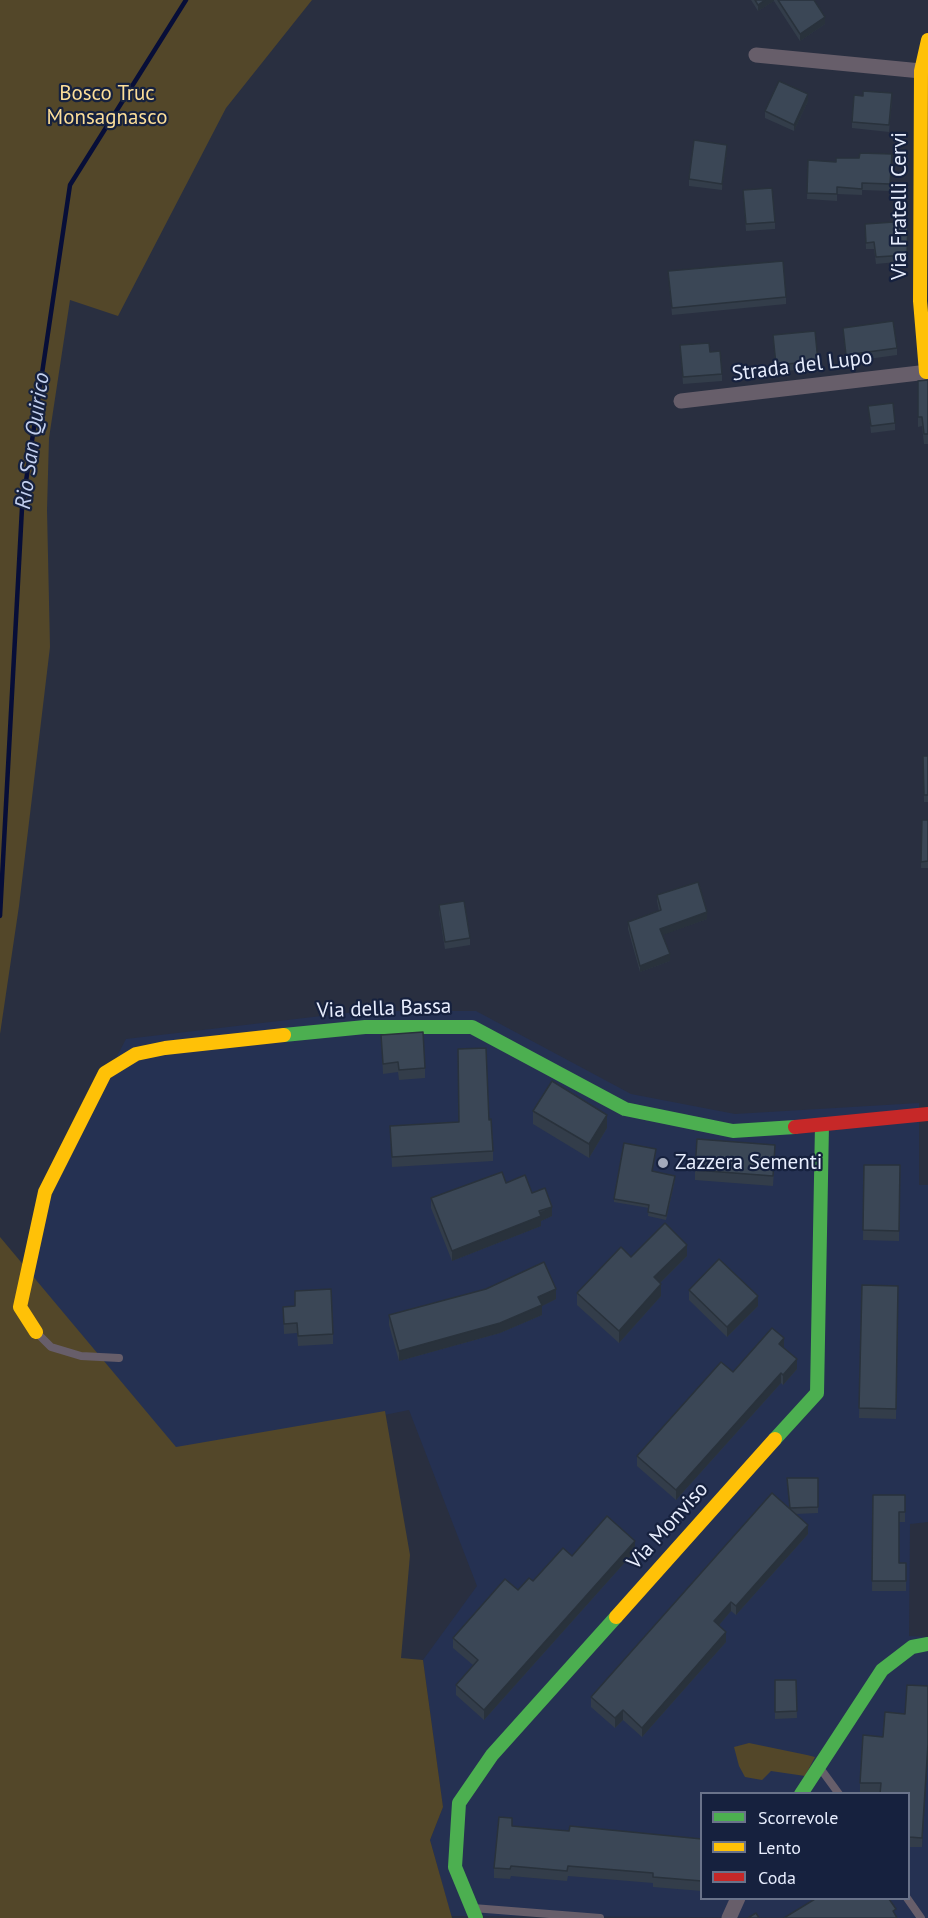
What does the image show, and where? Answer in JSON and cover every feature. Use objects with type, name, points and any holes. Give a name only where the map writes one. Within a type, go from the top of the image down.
[{"type":"street","name":"Via Fratelli Cervi","points":[[927,372],[920,301],[921,71],[928,40]]},
{"type":"street","points":[[756,55],[921,71]]},
{"type":"street","name":"Strada del Lupo","points":[[681,401],[927,372]]},
{"type":"street","name":"Via della Bassa","points":[[36,1332],[20,1307],[45,1192],[105,1073],[136,1054],[165,1048],[365,1027],[472,1027],[625,1109],[733,1131],[928,1114]]},
{"type":"street","name":"Via Monviso","points":[[474,1913],[455,1867],[459,1803],[465,1793],[492,1755],[817,1393],[822,1125]]},
{"type":"street","points":[[802,1792],[882,1670],[912,1647],[928,1644]]},
{"type":"street","points":[[729,1918],[738,1900]]},
{"type":"lane","points":[[36,1332],[51,1347],[81,1356],[119,1358]]},
{"type":"lane","points":[[819,1766],[838,1792]]},
{"type":"lane","points":[[908,1900],[921,1918]]},
{"type":"lane","points":[[474,1913],[600,1918]]},
{"type":"shaded area","points":[[364,1011],[476,1011],[631,1094],[735,1114],[919,1103],[919,1185],[928,1185],[928,1522],[910,1524],[909,1636],[928,1637],[928,1918],[451,1916],[430,1840],[443,1807],[423,1660],[477,1586],[409,1410],[305,1431],[173,1464],[18,1338],[55,1175],[126,1039]]},
{"type":"green space","name":"Bosco Truc Monsagnasco","points":[[0,0],[312,0],[226,108],[118,316],[70,300],[49,438],[47,510],[50,647],[19,906],[0,1034]]},
{"type":"green space","points":[[0,1237],[176,1447],[385,1411],[410,1555],[401,1658],[423,1660],[443,1807],[430,1840],[452,1918],[0,1918]]},
{"type":"green space","points":[[749,1743],[815,1757],[805,1776],[771,1771],[762,1780],[745,1777],[739,1766],[734,1747]]},
{"type":"building","points":[[755,0],[765,0],[758,5]]},
{"type":"building","points":[[778,0],[814,0],[825,17],[800,34]]},
{"type":"building","points":[[779,81],[808,94],[794,125],[765,111]]},
{"type":"building","points":[[863,91],[892,93],[889,125],[852,122],[854,95],[863,96]]},
{"type":"building","points":[[694,140],[727,145],[722,184],[689,179]]},
{"type":"building","points":[[860,153],[892,154],[890,184],[862,183],[862,189],[837,187],[837,194],[807,193],[808,160],[836,162],[836,158],[859,158]]},
{"type":"building","points":[[772,188],[775,222],[746,224],[743,190]]},
{"type":"building","points":[[908,221],[907,255],[876,257],[874,242],[866,243],[865,224]]},
{"type":"building","points":[[783,261],[786,297],[672,308],[668,271]]},
{"type":"building","points":[[893,321],[897,348],[846,355],[843,328]]},
{"type":"building","points":[[815,331],[818,361],[776,365],[773,335]]},
{"type":"building","points":[[709,343],[710,352],[720,351],[722,374],[683,377],[680,345]]},
{"type":"building","points":[[928,380],[928,434],[924,434],[922,417],[918,417],[918,381]]},
{"type":"building","points":[[893,403],[895,423],[871,426],[868,406]]},
{"type":"building","points":[[923,756],[928,756],[928,795],[924,795]]},
{"type":"building","points":[[922,820],[928,820],[928,861],[921,862]]},
{"type":"building","points":[[698,882],[707,912],[660,929],[670,954],[640,966],[628,922],[661,910],[657,895]]},
{"type":"building","points":[[464,901],[470,938],[445,942],[439,905]]},
{"type":"building","points":[[423,1032],[425,1068],[399,1070],[398,1062],[383,1064],[381,1035]]},
{"type":"building","points":[[486,1048],[489,1120],[491,1119],[493,1151],[392,1157],[390,1126],[459,1122],[458,1049]]},
{"type":"building","points":[[552,1081],[607,1115],[589,1144],[533,1111]]},
{"type":"building","points":[[697,1139],[775,1145],[773,1176],[695,1170]]},
{"type":"building","points":[[624,1143],[656,1149],[652,1171],[675,1176],[666,1216],[648,1212],[649,1205],[614,1199]]},
{"type":"building","points":[[864,1165],[900,1165],[899,1231],[863,1230]]},
{"type":"building","points":[[502,1172],[506,1183],[525,1175],[532,1193],[545,1188],[552,1207],[539,1211],[541,1216],[452,1251],[431,1198]]},
{"type":"building","points":[[665,1223],[687,1245],[654,1277],[661,1284],[619,1331],[577,1293],[621,1247],[631,1257]]},
{"type":"building","points":[[719,1259],[758,1296],[727,1327],[689,1290]]},
{"type":"building","points":[[544,1262],[556,1289],[538,1297],[542,1305],[500,1323],[399,1351],[389,1315],[486,1289]]},
{"type":"building","points":[[862,1285],[898,1286],[896,1409],[859,1408]]},
{"type":"building","points":[[331,1289],[333,1334],[298,1336],[297,1323],[284,1324],[283,1307],[295,1306],[295,1291]]},
{"type":"building","points":[[772,1328],[784,1338],[779,1344],[797,1359],[783,1375],[781,1373],[676,1490],[637,1456],[721,1362],[733,1372]]},
{"type":"building","points":[[787,1478],[818,1478],[818,1507],[790,1508]]},
{"type":"building","points":[[772,1493],[808,1525],[736,1606],[731,1602],[714,1621],[726,1632],[642,1728],[623,1710],[615,1718],[591,1697]]},
{"type":"building","points":[[873,1495],[905,1495],[905,1512],[899,1512],[899,1563],[906,1563],[906,1581],[872,1581]]},
{"type":"building","points":[[607,1516],[635,1541],[484,1710],[456,1685],[478,1660],[453,1638],[505,1579],[518,1590],[529,1578],[533,1581],[563,1548],[572,1556]]},
{"type":"building","points":[[775,1680],[796,1680],[797,1711],[775,1712]]},
{"type":"building","points":[[907,1685],[928,1686],[928,1744],[922,1838],[910,1837],[910,1792],[880,1792],[881,1783],[860,1783],[863,1735],[883,1737],[885,1712],[905,1714]]},
{"type":"building","points":[[499,1817],[512,1818],[512,1826],[569,1831],[570,1826],[700,1839],[700,1881],[653,1877],[653,1873],[568,1866],[567,1871],[511,1866],[510,1869],[494,1868]]},
{"type":"building","points":[[813,1900],[890,1900],[896,1909],[893,1911],[897,1918],[784,1918]]},
{"type":"building","points":[[756,1913],[759,1918],[748,1918]]},
{"type":"waterway","name":"Rio San Quirico","points":[[0,916],[22,508],[70,185],[186,0]]},
{"type":"traffic: fast","points":[[284,1035],[365,1027],[472,1027],[625,1109],[733,1131],[795,1127]]},
{"type":"traffic: fast","points":[[775,1439],[817,1393],[822,1125]]},
{"type":"traffic: fast","points":[[476,1918],[455,1867],[459,1803],[492,1755],[616,1617]]},
{"type":"traffic: fast","points":[[802,1792],[882,1670],[912,1647],[928,1644]]},
{"type":"traffic: slow","points":[[926,372],[920,301],[921,71],[928,40]]},
{"type":"traffic: slow","points":[[36,1332],[20,1307],[45,1192],[105,1073],[136,1054],[165,1048],[284,1035]]},
{"type":"traffic: slow","points":[[616,1617],[775,1439]]},
{"type":"traffic: jam","points":[[795,1127],[928,1114]]},
{"type":"place","name":"Zazzera Sementi","points":[[663,1163]]}]
